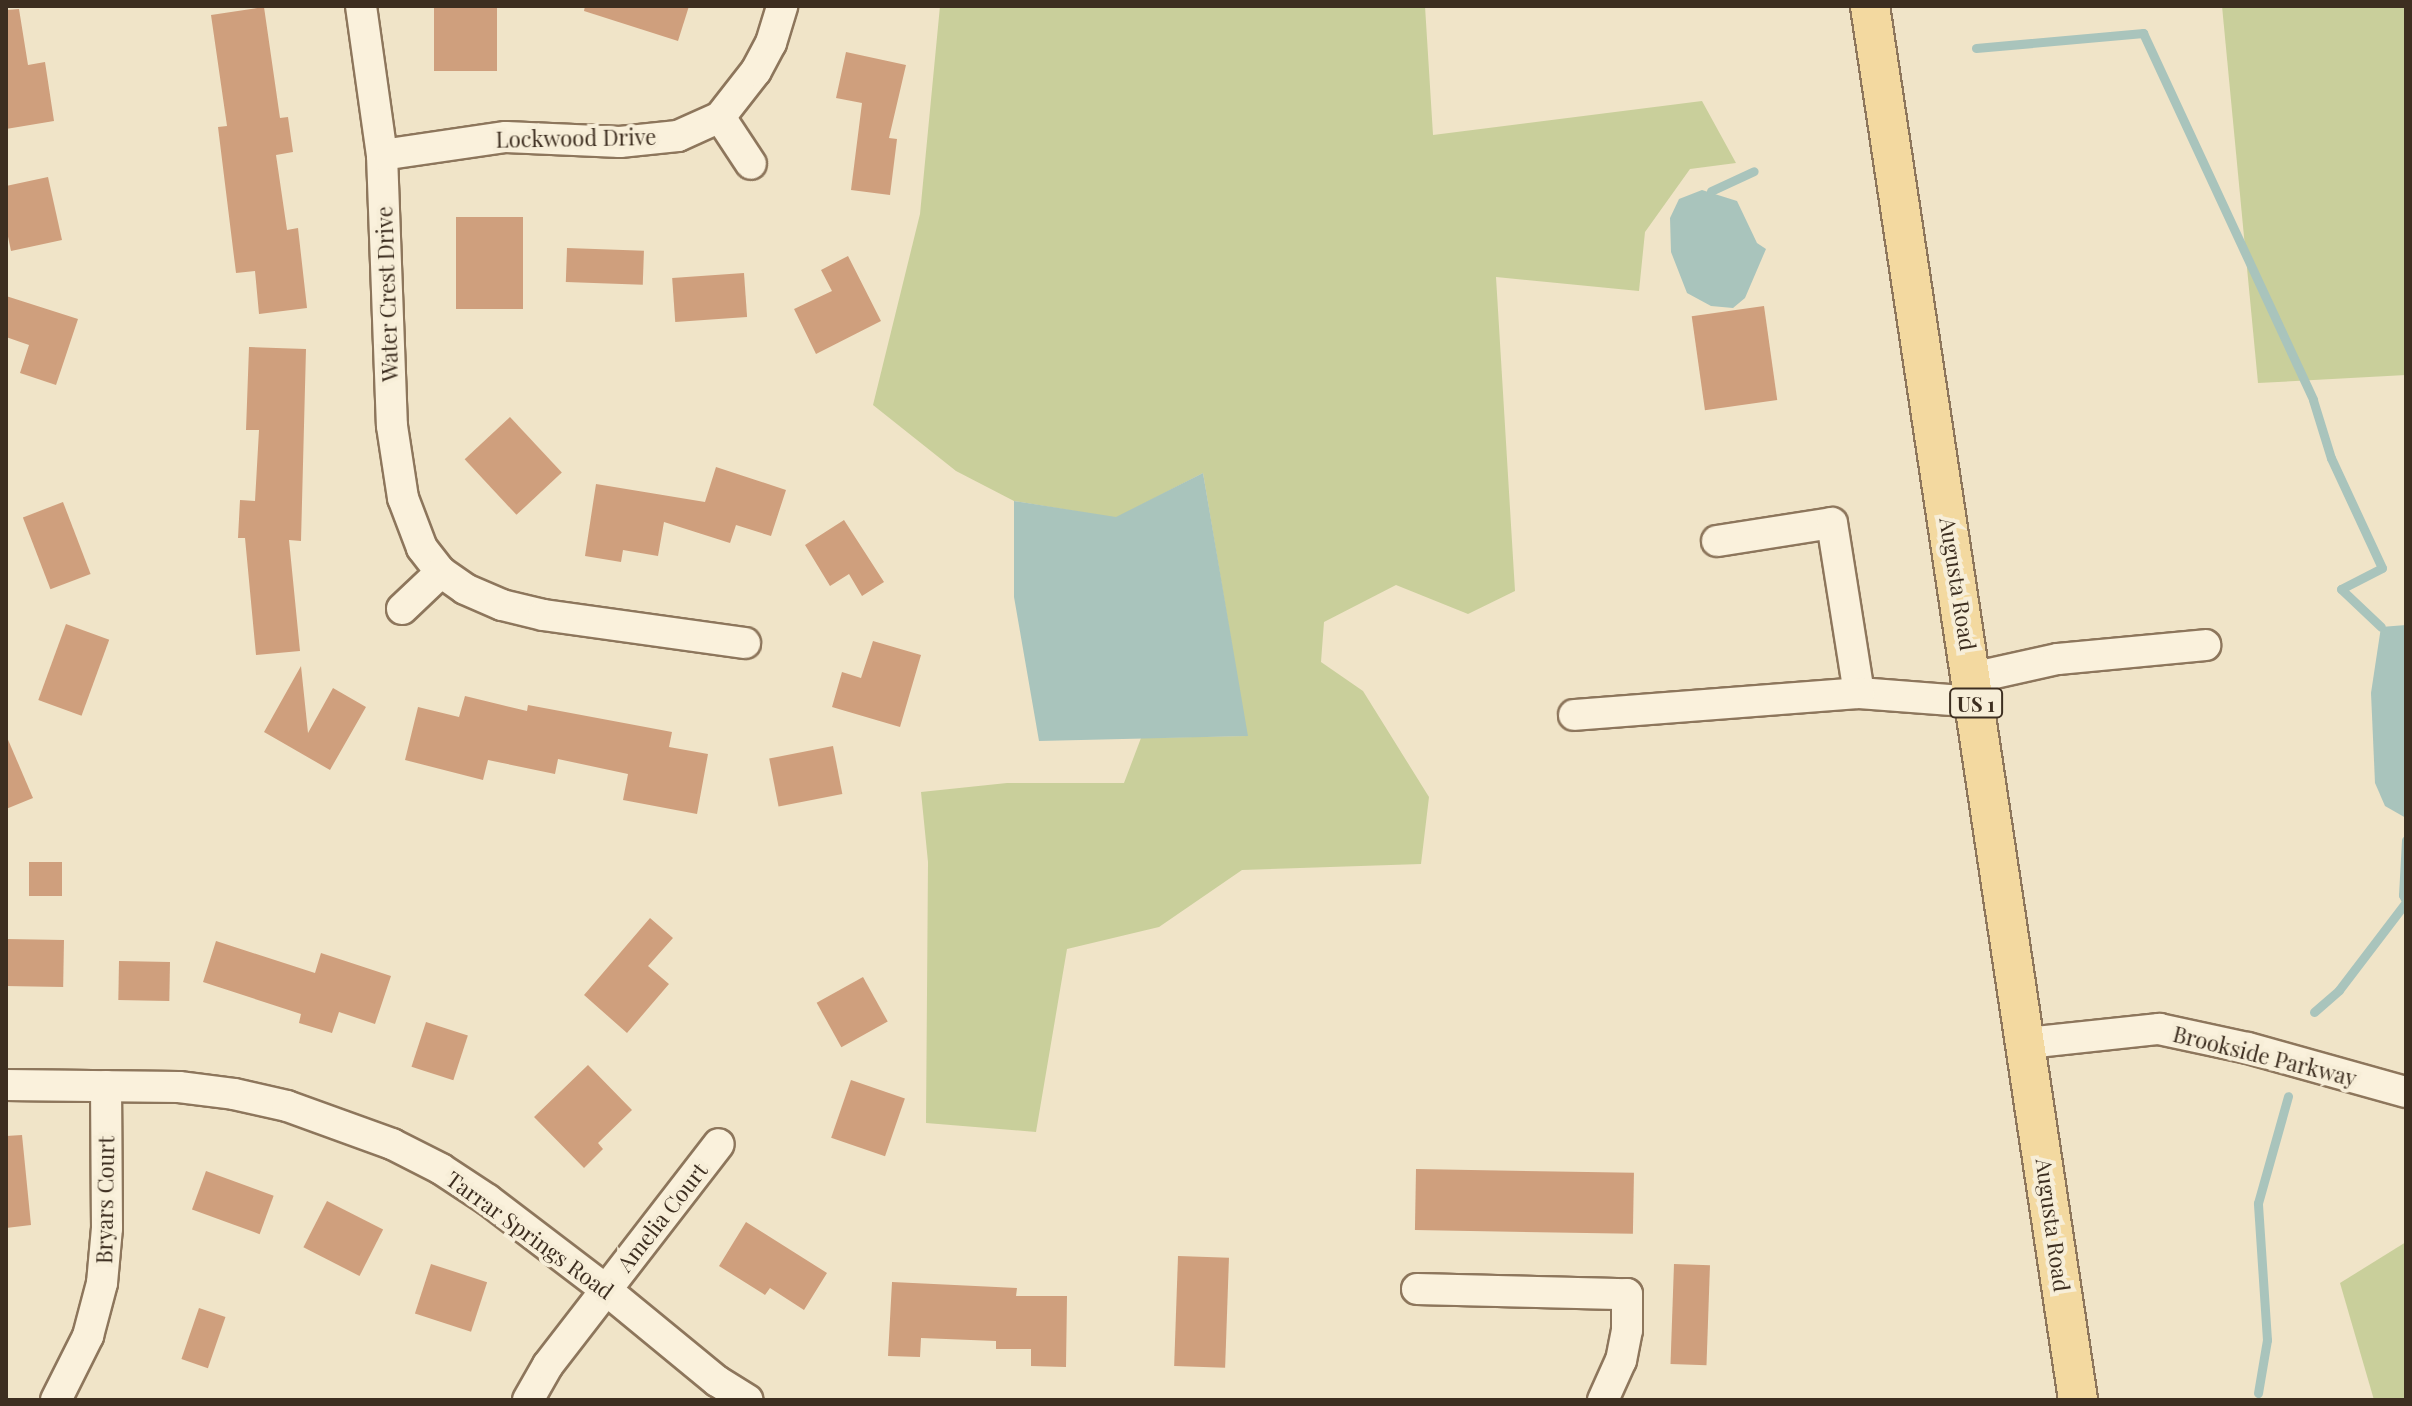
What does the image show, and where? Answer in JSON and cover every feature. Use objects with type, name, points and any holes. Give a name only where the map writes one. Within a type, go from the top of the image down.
[{"type":"main road","name":"Augusta Road","points":[[1870,6],[2078,1400]]},
{"type":"street","name":"Water Crest Drive","points":[[361,6],[382,155],[392,426],[409,522],[422,548],[441,572],[465,589],[502,605],[543,615],[745,643]]},
{"type":"street","name":"Lockwood Drive","points":[[382,155],[506,137],[620,142],[678,136],[720,117],[756,71],[771,43],[782,6]]},
{"type":"street","points":[[720,117],[751,164]]},
{"type":"street","points":[[1717,541],[1832,523],[1859,693]]},
{"type":"street","points":[[402,609],[441,572]]},
{"type":"street","points":[[1574,715],[1859,693],[1974,690],[2058,659],[2205,645]]},
{"type":"street","name":"Brookside Parkway","points":[[2027,1043],[2159,1029],[2248,1048],[2406,1092]]},
{"type":"street","name":"Tarrar Springs Road","points":[[6,1085],[179,1087],[234,1094],[287,1106],[354,1128],[441,1169],[605,1289],[717,1381],[747,1400]]},
{"type":"street","name":"Bryars Court","points":[[56,1400],[88,1336],[102,1283],[107,1228],[106,1086]]},
{"type":"street","name":"Amelia Court","points":[[528,1400],[548,1365],[719,1144]]},
{"type":"street","points":[[1417,1289],[1627,1294],[1627,1330],[1621,1360],[1603,1400]]},
{"type":"green space","points":[[940,6],[1425,6],[1433,135],[1702,101],[1736,163],[1690,169],[1645,232],[1639,291],[1496,277],[1515,591],[1468,614],[1396,585],[1324,622],[1321,662],[1363,691],[1429,797],[1421,864],[1242,870],[1159,927],[1067,949],[1036,1132],[926,1123],[928,862],[921,792],[1007,783],[1124,783],[1141,738],[1247,736],[1203,473],[1116,518],[1014,501],[956,471],[873,405],[920,214]]},
{"type":"green space","points":[[2222,6],[2406,6],[2406,375],[2258,383]]},
{"type":"green space","points":[[2406,1242],[2406,1400],[2374,1400],[2340,1283]]},
{"type":"water","points":[[1702,190],[1737,201],[1757,243],[1766,249],[1745,298],[1733,308],[1711,306],[1687,293],[1671,252],[1670,218],[1679,199]]},
{"type":"water","points":[[1203,473],[1248,736],[1039,741],[1014,597],[1014,501],[1116,517]]},
{"type":"water","points":[[2406,625],[2406,818],[2385,806],[2375,783],[2371,693],[2381,627]]},
{"type":"building","points":[[434,6],[497,6],[497,71],[434,71]]},
{"type":"building","points":[[585,6],[689,6],[678,41],[584,11]]},
{"type":"building","points":[[264,7],[280,118],[288,117],[293,152],[276,155],[287,230],[298,228],[307,308],[259,314],[255,271],[236,273],[218,127],[227,126],[211,15]]},
{"type":"building","points":[[19,9],[28,65],[45,62],[54,121],[6,129],[6,10]]},
{"type":"building","points":[[846,52],[906,65],[889,138],[897,139],[890,195],[851,190],[862,103],[836,98]]},
{"type":"building","points":[[48,177],[62,240],[11,251],[6,227],[6,186]]},
{"type":"building","points":[[456,217],[523,217],[523,309],[456,309]]},
{"type":"building","points":[[567,248],[644,251],[643,285],[566,282]]},
{"type":"building","points":[[848,256],[881,321],[816,354],[794,309],[832,291],[821,270]]},
{"type":"building","points":[[744,273],[747,317],[675,322],[672,278]]},
{"type":"building","points":[[6,296],[78,319],[56,385],[20,373],[29,345],[6,337]]},
{"type":"building","points":[[1764,306],[1777,400],[1705,410],[1692,316]]},
{"type":"building","points":[[249,347],[306,349],[301,541],[289,540],[300,651],[256,655],[245,538],[238,538],[240,500],[255,501],[259,430],[246,430]]},
{"type":"building","points":[[510,417],[562,473],[516,515],[465,459]]},
{"type":"building","points":[[716,467],[786,490],[771,536],[736,525],[730,543],[664,522],[658,556],[623,550],[621,562],[585,556],[596,484],[705,502]]},
{"type":"building","points":[[63,502],[91,574],[50,589],[23,517]]},
{"type":"building","points":[[844,520],[884,582],[862,596],[849,574],[830,586],[805,545]]},
{"type":"building","points":[[66,624],[109,640],[82,716],[38,700]]},
{"type":"building","points":[[873,641],[921,655],[900,727],[832,707],[842,672],[861,678]]},
{"type":"building","points":[[301,666],[308,733],[333,688],[366,707],[330,770],[264,732]]},
{"type":"building","points":[[465,696],[527,711],[528,705],[672,732],[669,747],[708,754],[697,814],[623,800],[628,774],[558,759],[555,774],[488,760],[483,780],[405,760],[418,707],[459,717]]},
{"type":"building","points":[[6,735],[33,798],[6,809]]},
{"type":"building","points":[[833,746],[842,794],[779,807],[769,758]]},
{"type":"building","points":[[29,862],[62,862],[62,896],[29,896]]},
{"type":"building","points":[[650,918],[673,938],[648,966],[669,984],[627,1033],[584,995]]},
{"type":"building","points":[[6,939],[64,940],[63,987],[6,986]]},
{"type":"building","points":[[216,941],[315,973],[321,953],[391,976],[375,1024],[339,1012],[332,1033],[299,1023],[301,1014],[203,982]]},
{"type":"building","points":[[119,961],[170,962],[169,1001],[118,1000]]},
{"type":"building","points":[[863,977],[888,1022],[841,1047],[817,1003]]},
{"type":"building","points":[[426,1022],[468,1036],[453,1080],[411,1067]]},
{"type":"building","points":[[588,1065],[632,1110],[598,1143],[603,1149],[584,1168],[534,1117]]},
{"type":"building","points":[[851,1080],[905,1099],[885,1156],[831,1138]]},
{"type":"building","points":[[22,1135],[31,1225],[6,1228],[6,1136]]},
{"type":"building","points":[[1416,1169],[1634,1173],[1633,1234],[1415,1230]]},
{"type":"building","points":[[206,1171],[274,1196],[260,1234],[192,1210]]},
{"type":"building","points":[[327,1201],[383,1230],[360,1276],[303,1247]]},
{"type":"building","points":[[746,1222],[827,1273],[804,1310],[770,1288],[765,1295],[719,1266]]},
{"type":"building","points":[[1178,1256],[1229,1258],[1225,1368],[1174,1366]]},
{"type":"building","points":[[431,1264],[487,1282],[471,1332],[415,1313]]},
{"type":"building","points":[[1674,1264],[1710,1265],[1706,1365],[1671,1364]]},
{"type":"building","points":[[892,1282],[1017,1288],[1016,1296],[1067,1296],[1066,1367],[1031,1366],[1031,1349],[996,1349],[996,1341],[921,1338],[920,1357],[888,1356]]},
{"type":"building","points":[[199,1308],[225,1317],[208,1368],[181,1359]]},
{"type":"waterway","points":[[1976,48],[2143,33],[2313,400],[2331,458],[2382,568],[2341,589],[2381,627]]},
{"type":"waterway","points":[[1711,191],[1754,171]]},
{"type":"waterway","points":[[2406,840],[2403,895],[2406,901]]},
{"type":"waterway","points":[[2314,1012],[2339,990],[2406,902]]},
{"type":"waterway","points":[[2258,1393],[2267,1340],[2258,1203],[2288,1096]]}]
